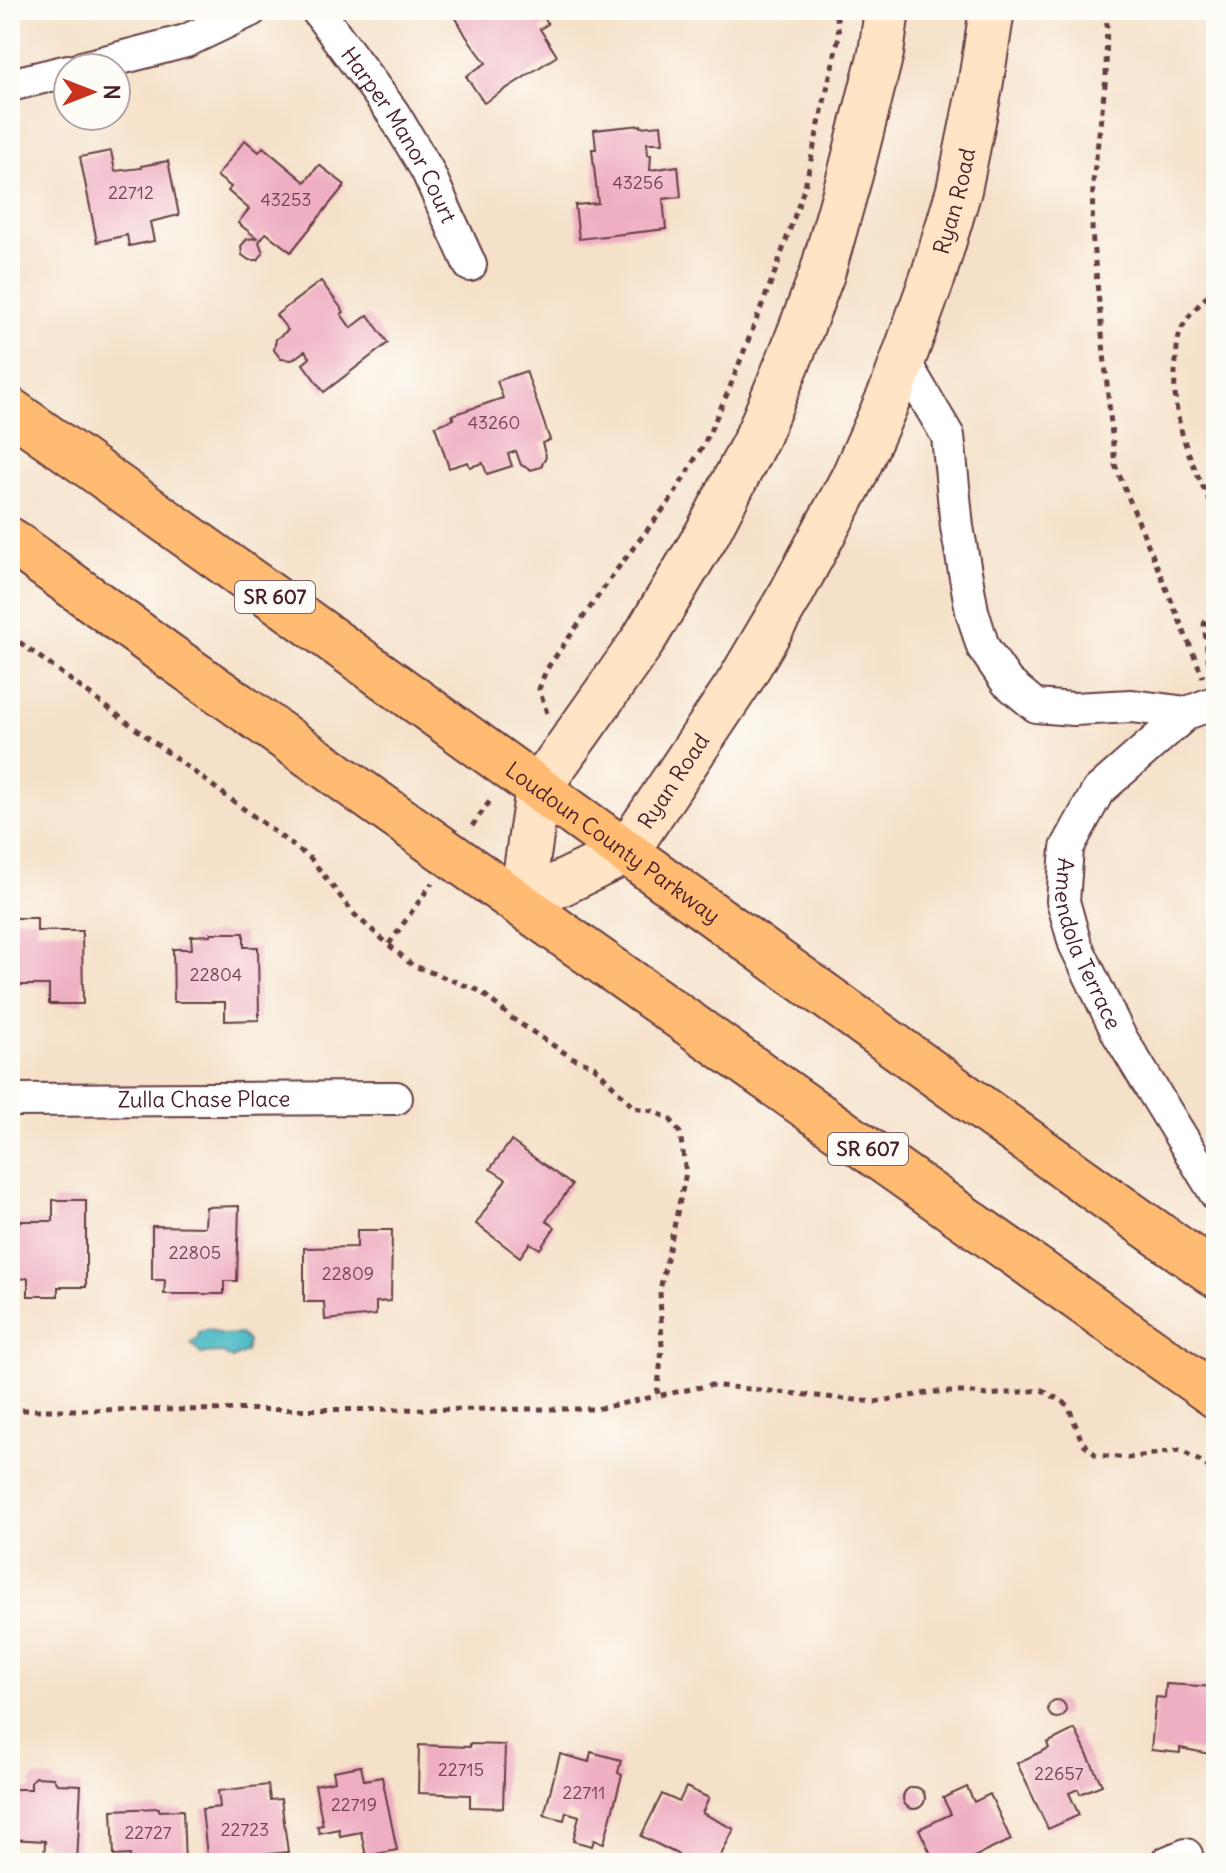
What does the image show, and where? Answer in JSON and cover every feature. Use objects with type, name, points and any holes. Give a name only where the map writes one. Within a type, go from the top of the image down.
[{"type":"main road","points":[[521,903],[525,779],[642,642],[707,534],[757,437],[822,274],[881,53],[887,10]]},
{"type":"main road","name":"Ryan Road","points":[[521,903],[626,852],[740,681],[853,478],[903,360],[934,274],[959,190],[992,10]]},
{"type":"main road","name":"Loudoun County Parkway","points":[[10,410],[300,614],[1216,1275]]},
{"type":"main road","name":"SR 607","points":[[10,540],[165,653],[1216,1396]]},
{"type":"street","points":[[132,55],[186,41],[251,10]]},
{"type":"street","name":"Harper Manor Court","points":[[317,10],[393,113],[427,170],[470,265]]},
{"type":"street","points":[[10,85],[52,75]]},
{"type":"street","points":[[903,360],[948,436],[957,527],[972,611],[983,647],[1007,682],[1036,706],[1073,709],[1206,706]]},
{"type":"street","name":"Amendola Terrace","points":[[1206,706],[1098,791],[1067,848],[1063,901],[1075,944],[1119,1035],[1216,1194]]},
{"type":"street","name":"Zulla Chase Place","points":[[10,1100],[396,1098]]},
{"type":"path","points":[[548,716],[539,689],[546,670],[672,498],[705,442],[728,392],[805,186],[839,36],[837,18],[831,10]]},
{"type":"path","points":[[1107,10],[1106,77],[1093,182],[1092,232],[1115,465],[1206,706]]},
{"type":"path","points":[[1216,287],[1181,330],[1174,379],[1181,436],[1193,470],[1216,515]]},
{"type":"path","points":[[1206,706],[1204,624],[1216,604]]},
{"type":"path","points":[[10,635],[311,859],[355,915],[412,965],[480,991],[513,1019],[571,1057],[594,1066],[634,1108],[653,1111],[670,1119],[680,1133],[686,1173],[660,1290],[662,1349],[657,1396]]},
{"type":"path","points":[[389,944],[452,854],[525,779]]},
{"type":"path","points":[[10,1410],[596,1409],[711,1385],[875,1402],[934,1392],[987,1395],[1042,1390],[1068,1405],[1082,1442],[1096,1455],[1128,1458],[1180,1450],[1205,1464],[1216,1476]]},
{"type":"water","points":[[208,1329],[222,1335],[241,1334],[248,1341],[246,1352],[232,1359],[223,1353],[201,1354],[191,1343],[199,1333]]},
{"type":"building","points":[[456,10],[539,10],[548,24],[540,29],[557,56],[484,103],[466,76],[486,63],[466,36],[456,18],[459,16]]},
{"type":"building","points":[[661,125],[663,143],[647,143],[648,155],[651,155],[650,170],[678,166],[681,197],[663,199],[666,229],[579,239],[575,205],[598,203],[592,149],[596,149],[594,130]]},
{"type":"building","points":[[245,140],[259,152],[263,147],[305,182],[319,165],[345,185],[291,252],[266,233],[259,242],[263,253],[258,260],[249,260],[242,255],[241,246],[247,239],[257,238],[238,223],[249,209],[228,191],[231,187],[217,176]]},
{"type":"building","points":[[111,151],[115,171],[168,161],[179,215],[150,222],[154,241],[129,246],[127,235],[97,242],[80,157]]},
{"type":"building","points":[[321,281],[344,312],[341,314],[351,328],[368,315],[388,343],[324,392],[303,364],[310,358],[305,351],[292,360],[281,359],[274,350],[276,339],[288,330],[276,315]]},
{"type":"building","points":[[526,371],[550,440],[542,443],[546,457],[541,467],[531,470],[521,465],[516,451],[508,454],[512,466],[487,474],[483,463],[470,467],[468,462],[449,468],[435,426],[454,419],[452,415],[503,398],[497,381]]},
{"type":"building","points":[[11,918],[37,918],[37,931],[82,931],[83,1004],[49,1004],[49,985],[10,985]]},
{"type":"building","points":[[244,933],[244,947],[258,947],[259,1020],[225,1021],[225,1002],[174,1002],[173,949],[192,949],[191,936]]},
{"type":"building","points":[[511,1141],[572,1185],[546,1221],[555,1227],[540,1249],[530,1243],[520,1257],[476,1224],[506,1179],[490,1169]]},
{"type":"building","points":[[53,1200],[86,1200],[86,1287],[58,1287],[58,1296],[28,1296],[28,1278],[10,1280],[10,1224],[53,1221]]},
{"type":"building","points":[[239,1206],[237,1281],[224,1281],[224,1294],[164,1294],[165,1280],[152,1280],[152,1226],[205,1227],[206,1207]]},
{"type":"building","points":[[357,1230],[392,1230],[391,1301],[376,1302],[376,1315],[325,1320],[324,1302],[304,1302],[304,1248],[357,1247]]},
{"type":"building","points":[[1166,1684],[1216,1687],[1216,1751],[1210,1750],[1210,1754],[1180,1748],[1180,1753],[1151,1750],[1156,1697],[1165,1698]]},
{"type":"building","points":[[1053,1700],[1061,1700],[1066,1709],[1064,1716],[1053,1718],[1048,1713],[1048,1705]]},
{"type":"building","points":[[1075,1729],[1102,1785],[1080,1794],[1078,1789],[1069,1793],[1079,1815],[1048,1829],[1017,1763],[1049,1748],[1047,1743]]},
{"type":"building","points":[[470,1744],[505,1745],[503,1808],[470,1807],[470,1795],[418,1793],[419,1745],[470,1747]]},
{"type":"building","points":[[591,1752],[621,1760],[618,1773],[622,1775],[604,1843],[594,1840],[592,1846],[573,1841],[579,1816],[566,1812],[564,1820],[544,1815],[560,1754],[589,1762]]},
{"type":"building","points":[[361,1766],[364,1780],[382,1777],[397,1850],[366,1856],[361,1832],[340,1836],[339,1829],[319,1833],[317,1826],[323,1825],[315,1785],[335,1781],[333,1771]]},
{"type":"building","points":[[35,1777],[53,1778],[57,1784],[81,1785],[77,1863],[44,1863],[45,1841],[10,1839],[10,1789],[31,1789],[31,1781]]},
{"type":"building","points":[[268,1785],[270,1800],[281,1799],[288,1852],[225,1859],[224,1854],[207,1856],[202,1809],[220,1807],[218,1791]]},
{"type":"building","points":[[686,1787],[709,1798],[702,1813],[734,1829],[717,1863],[687,1863],[681,1860],[683,1857],[641,1836],[662,1794],[679,1802]]},
{"type":"building","points":[[914,1787],[922,1790],[925,1798],[922,1806],[914,1809],[906,1806],[903,1798],[906,1790]]},
{"type":"building","points":[[967,1787],[974,1802],[990,1794],[1011,1840],[965,1863],[935,1863],[919,1829],[951,1814],[943,1798]]},
{"type":"building","points":[[159,1808],[159,1811],[183,1810],[185,1863],[131,1863],[130,1855],[114,1856],[112,1810]]},
{"type":"building","points":[[804,1859],[825,1861],[825,1863],[803,1863]]}]
